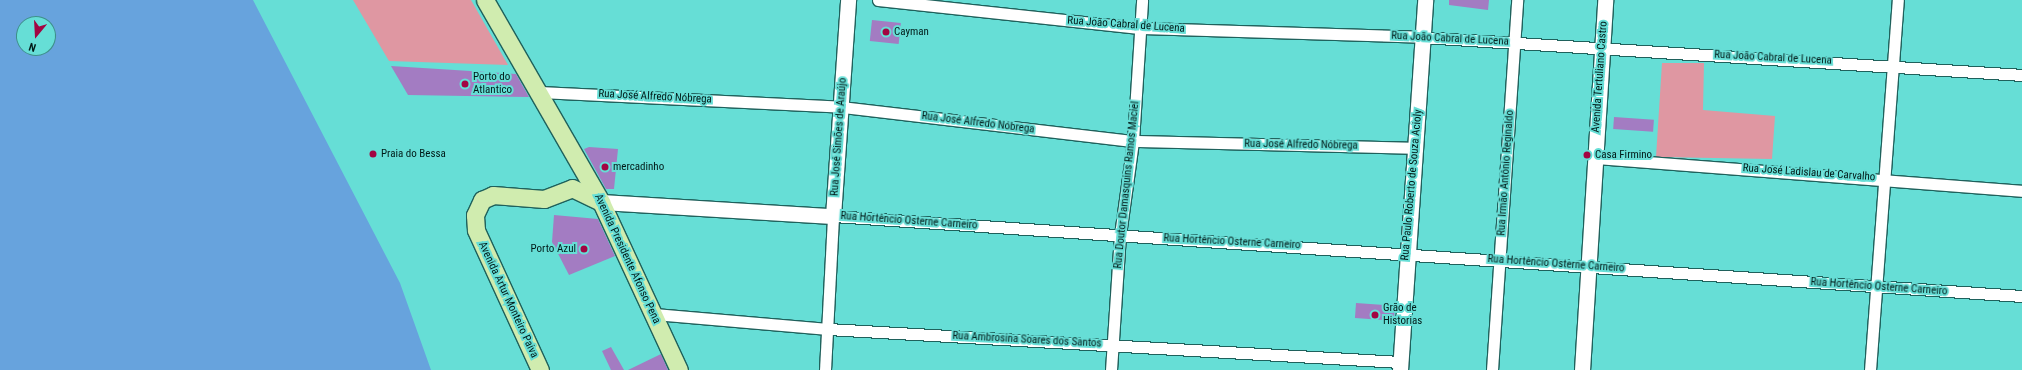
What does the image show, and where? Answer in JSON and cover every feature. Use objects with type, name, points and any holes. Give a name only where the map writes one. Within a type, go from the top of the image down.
[{"type":"main road","name":"Avenida Presidente Afonso Pena","points":[[485,0],[540,92],[601,202],[680,370]]},
{"type":"main road","name":"Avenida Presidente Afonso Pena","points":[[572,149],[572,188]]},
{"type":"main road","points":[[572,188],[584,190],[601,202]]},
{"type":"main road","name":"Avenida Artur Monteiro Paiva","points":[[540,370],[476,230],[478,206],[493,195],[544,199],[572,188]]},
{"type":"street","name":"Rua José Simões de Araújo","points":[[825,370],[833,216],[842,107],[848,0]]},
{"type":"street","name":"Rua João Cabral de Lucena","points":[[878,0],[1142,28],[1422,37],[2022,75]]},
{"type":"street","name":"Rua Doutor Damasquins Ramos Maciel","points":[[1111,370],[1120,235],[1133,141],[1142,28],[1142,0]]},
{"type":"street","name":"Rua Paulo Roberto de Souza Acioly","points":[[1401,366],[1406,252],[1416,148],[1425,0]]},
{"type":"street","name":"Rua Irmão Antônio Reginaldo","points":[[1492,370],[1517,0]]},
{"type":"street","name":"Avenida Tertuliano Castro","points":[[1582,370],[1605,0]]},
{"type":"street","points":[[1870,370],[1882,178],[1898,0]]},
{"type":"street","name":"Rua José Alfredo Nóbrega","points":[[540,92],[842,107],[1133,141],[1416,148]]},
{"type":"street","name":"Rua José Ladislau de Carvalho","points":[[1595,158],[1882,178],[2022,191]]},
{"type":"street","name":"Rua Hortêncio Osterne Carneiro","points":[[601,202],[1406,252],[1874,287],[2022,296]]},
{"type":"street","name":"Rua Ambrosina Soares dos Santos","points":[[654,314],[828,329],[1112,344],[1401,366]]},
{"type":"shaded area","points":[[353,0],[471,0],[508,65],[389,61]]},
{"type":"shaded area","points":[[1662,63],[1704,63],[1703,110],[1775,116],[1772,159],[1656,157]]},
{"type":"water","points":[[0,0],[253,0],[400,283],[431,370],[0,370]]},
{"type":"building","points":[[1449,0],[1489,0],[1488,10],[1449,5]]},
{"type":"building","name":"Cayman","points":[[872,20],[901,23],[899,44],[870,41]]},
{"type":"building","name":"Porto do Atlantico","points":[[391,66],[516,74],[529,97],[408,95]]},
{"type":"building","points":[[1614,117],[1654,120],[1653,132],[1613,129]]},
{"type":"building","name":"mercadinho","points":[[589,147],[618,149],[614,189],[606,189],[584,149]]},
{"type":"building","name":"Porto Azul","points":[[554,215],[598,219],[615,256],[569,275],[552,242]]},
{"type":"building","name":"Grão de Historias","points":[[1356,303],[1395,306],[1394,321],[1355,318]]},
{"type":"building","points":[[611,347],[624,370],[611,370],[602,351]]},
{"type":"building","points":[[661,354],[668,370],[628,370]]},
{"type":"place","name":"Cayman","points":[[886,32]]},
{"type":"place","name":"Porto do Atlantico","points":[[465,84]]},
{"type":"place","name":"Praia do Bessa","points":[[373,154]]},
{"type":"place","name":"Casa Firmino","points":[[1587,155]]},
{"type":"place","name":"mercadinho","points":[[605,167]]},
{"type":"place","name":"Porto Azul","points":[[584,249]]},
{"type":"place","name":"Grão de Historias","points":[[1375,315]]}]
